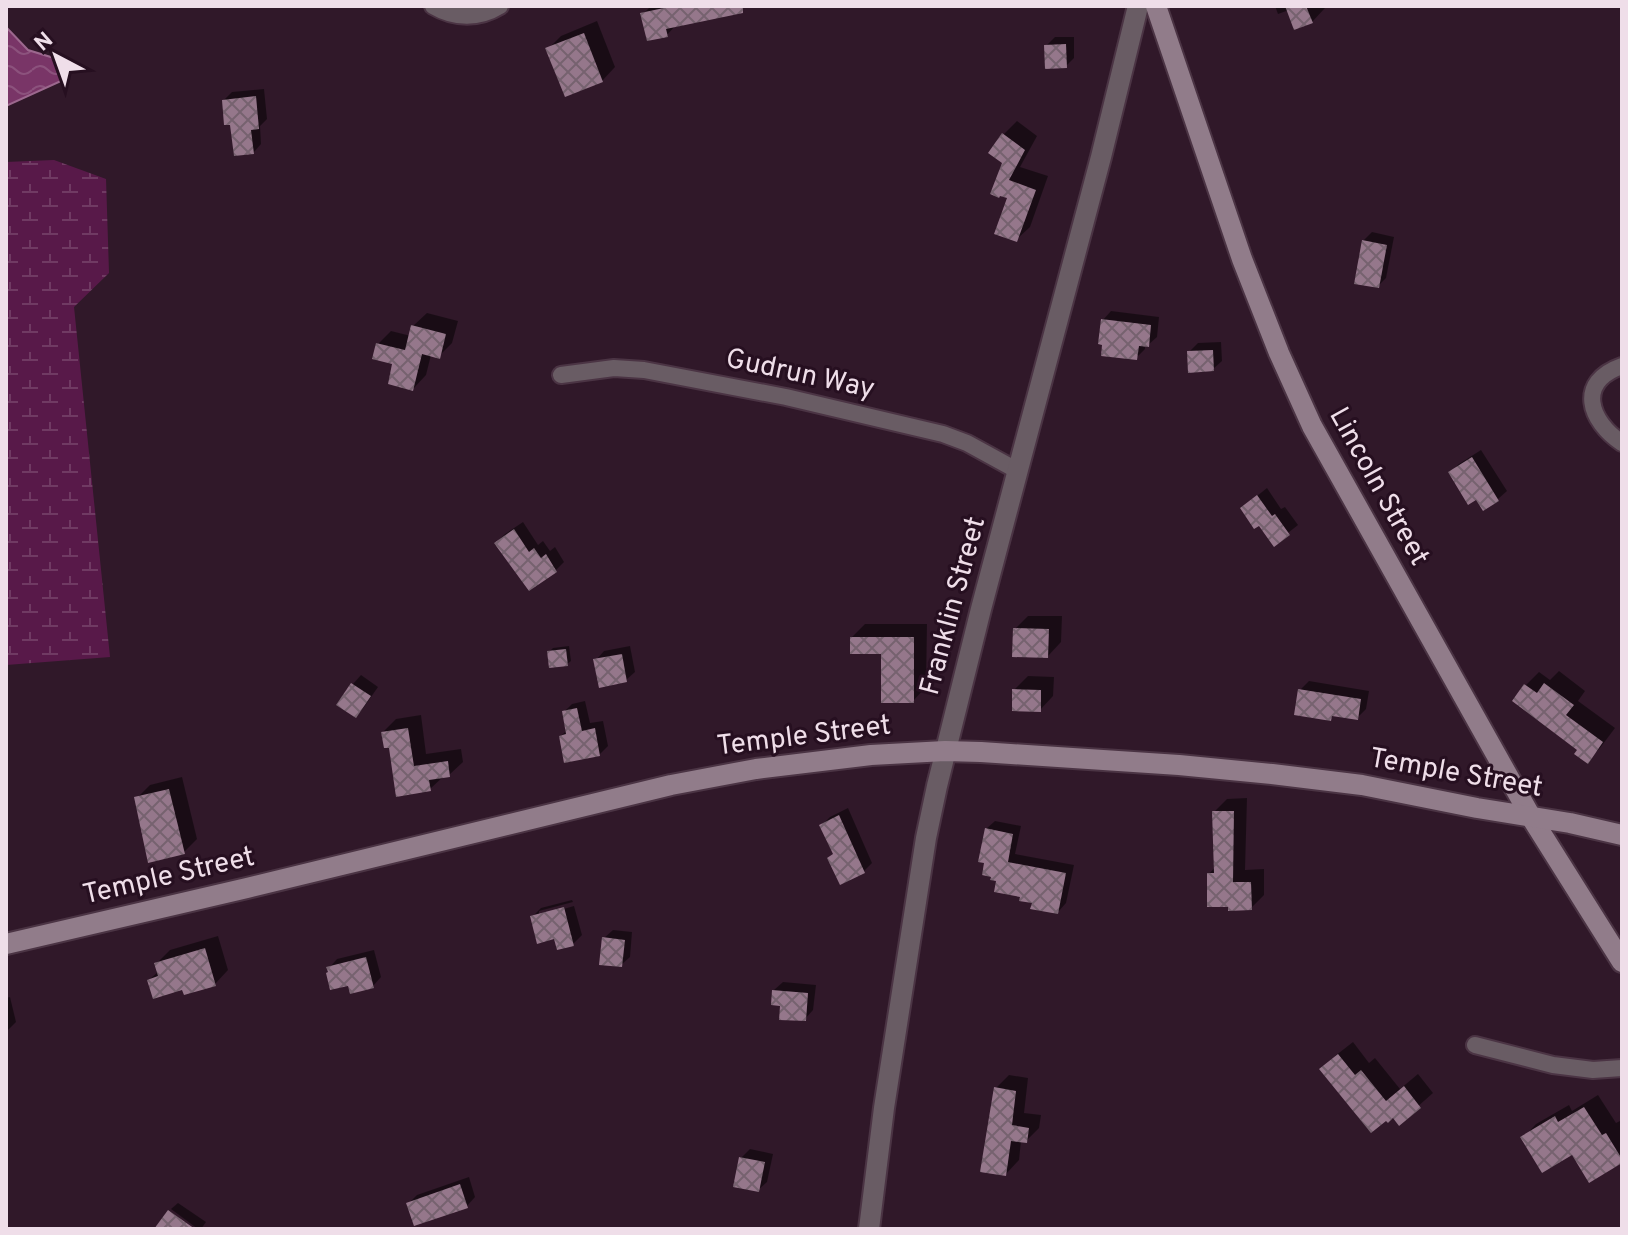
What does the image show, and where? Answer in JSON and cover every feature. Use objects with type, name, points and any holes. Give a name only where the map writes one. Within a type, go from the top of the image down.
[{"type":"main road","name":"Lincoln Street","points":[[1156,6],[1226,215],[1294,390],[1331,464],[1531,817],[1622,962]]},
{"type":"main road","name":"Temple Street","points":[[6,944],[701,779],[836,758],[945,751],[981,752],[1303,777],[1362,785],[1622,835]]},
{"type":"street","points":[[433,6],[450,14],[465,16],[485,14],[500,6]]},
{"type":"street","name":"Franklin Street","points":[[869,1229],[884,1108],[921,868],[945,751],[1138,6]]},
{"type":"street","points":[[1622,366],[1601,377],[1594,386],[1592,397],[1597,419],[1622,443]]},
{"type":"street","name":"Gudrun Way","points":[[561,375],[614,368],[644,370],[786,397],[943,434],[967,443],[1018,471]]},
{"type":"street","points":[[1475,1045],[1553,1065],[1593,1070],[1622,1068]]},
{"type":"green space","points":[[54,160],[106,179],[109,273],[74,307],[110,657],[6,665],[6,162]]},
{"type":"water","points":[[6,27],[28,50],[67,62],[61,81],[6,106]]},
{"type":"building","points":[[664,6],[743,6],[743,13],[666,29],[668,37],[647,41],[640,13]]},
{"type":"building","points":[[1285,6],[1306,6],[1313,23],[1294,30]]},
{"type":"building","points":[[584,33],[603,82],[565,97],[545,48]]},
{"type":"building","points":[[1066,44],[1067,68],[1045,69],[1044,45]]},
{"type":"building","points":[[256,96],[259,129],[251,130],[254,154],[234,156],[230,125],[224,125],[222,100]]},
{"type":"building","points":[[1002,133],[1025,150],[1009,180],[1036,190],[1017,242],[994,234],[1007,198],[990,194],[1002,163],[988,153]]},
{"type":"building","points":[[1362,240],[1387,245],[1379,288],[1354,284]]},
{"type":"building","points":[[1101,319],[1151,325],[1149,347],[1139,346],[1137,360],[1101,356],[1102,345],[1098,344]]},
{"type":"building","points":[[411,325],[446,334],[440,359],[422,354],[413,391],[388,384],[392,364],[372,359],[376,343],[405,350]]},
{"type":"building","points":[[1213,350],[1214,371],[1188,373],[1187,351]]},
{"type":"building","points":[[1472,457],[1499,501],[1483,511],[1476,500],[1468,505],[1448,472]]},
{"type":"building","points":[[1257,495],[1290,535],[1274,547],[1259,526],[1254,529],[1240,508]]},
{"type":"building","points":[[514,529],[529,552],[534,548],[541,558],[546,554],[557,572],[529,591],[494,543]]},
{"type":"building","points":[[1013,628],[1049,629],[1048,658],[1012,657]]},
{"type":"building","points":[[850,637],[914,637],[914,703],[881,703],[881,654],[850,654]]},
{"type":"building","points":[[566,649],[568,666],[549,668],[547,651]]},
{"type":"building","points":[[622,654],[627,682],[599,688],[593,659]]},
{"type":"building","points":[[351,683],[371,696],[356,718],[336,705]]},
{"type":"building","points":[[1544,683],[1574,705],[1566,715],[1603,742],[1588,764],[1574,754],[1577,750],[1512,701],[1524,684],[1537,693]]},
{"type":"building","points":[[1012,689],[1041,690],[1041,712],[1012,711]]},
{"type":"building","points":[[1298,689],[1361,699],[1358,720],[1332,716],[1331,721],[1294,715]]},
{"type":"building","points":[[577,708],[582,731],[595,728],[600,756],[564,763],[559,736],[566,734],[562,711]]},
{"type":"building","points":[[408,728],[414,766],[448,761],[450,777],[429,780],[431,791],[396,797],[389,748],[384,748],[381,732]]},
{"type":"building","points":[[169,789],[185,854],[148,863],[134,797]]},
{"type":"building","points":[[1212,811],[1234,811],[1233,882],[1251,882],[1252,910],[1228,911],[1228,907],[1207,907],[1207,873],[1214,873]]},
{"type":"building","points":[[839,815],[865,873],[840,885],[827,858],[833,854],[819,825]]},
{"type":"building","points":[[985,828],[1013,834],[1008,862],[1066,873],[1058,914],[1030,909],[1032,903],[1019,901],[1020,897],[994,892],[996,881],[982,875],[984,863],[978,862]]},
{"type":"building","points":[[564,907],[574,946],[557,950],[554,939],[537,944],[530,916]]},
{"type":"building","points":[[602,937],[625,940],[622,967],[599,965]]},
{"type":"building","points":[[205,948],[216,986],[184,995],[182,990],[153,999],[147,980],[158,976],[154,963]]},
{"type":"building","points":[[366,957],[374,988],[350,994],[348,986],[330,990],[326,967]]},
{"type":"building","points":[[772,990],[808,993],[806,1021],[779,1020],[780,1006],[771,1005]]},
{"type":"building","points":[[1338,1054],[1355,1075],[1361,1070],[1386,1101],[1404,1086],[1421,1108],[1399,1126],[1393,1118],[1371,1133],[1319,1069]]},
{"type":"building","points":[[994,1087],[1016,1091],[1012,1125],[1029,1128],[1027,1143],[1011,1141],[1006,1176],[980,1172]]},
{"type":"building","points":[[1584,1107],[1602,1135],[1606,1133],[1622,1163],[1589,1183],[1572,1155],[1542,1173],[1520,1137],[1555,1116],[1558,1122]]},
{"type":"building","points":[[739,1157],[765,1162],[759,1192],[733,1187]]},
{"type":"building","points":[[460,1184],[468,1208],[414,1226],[406,1203]]},
{"type":"building","points":[[168,1210],[195,1229],[154,1229]]}]
